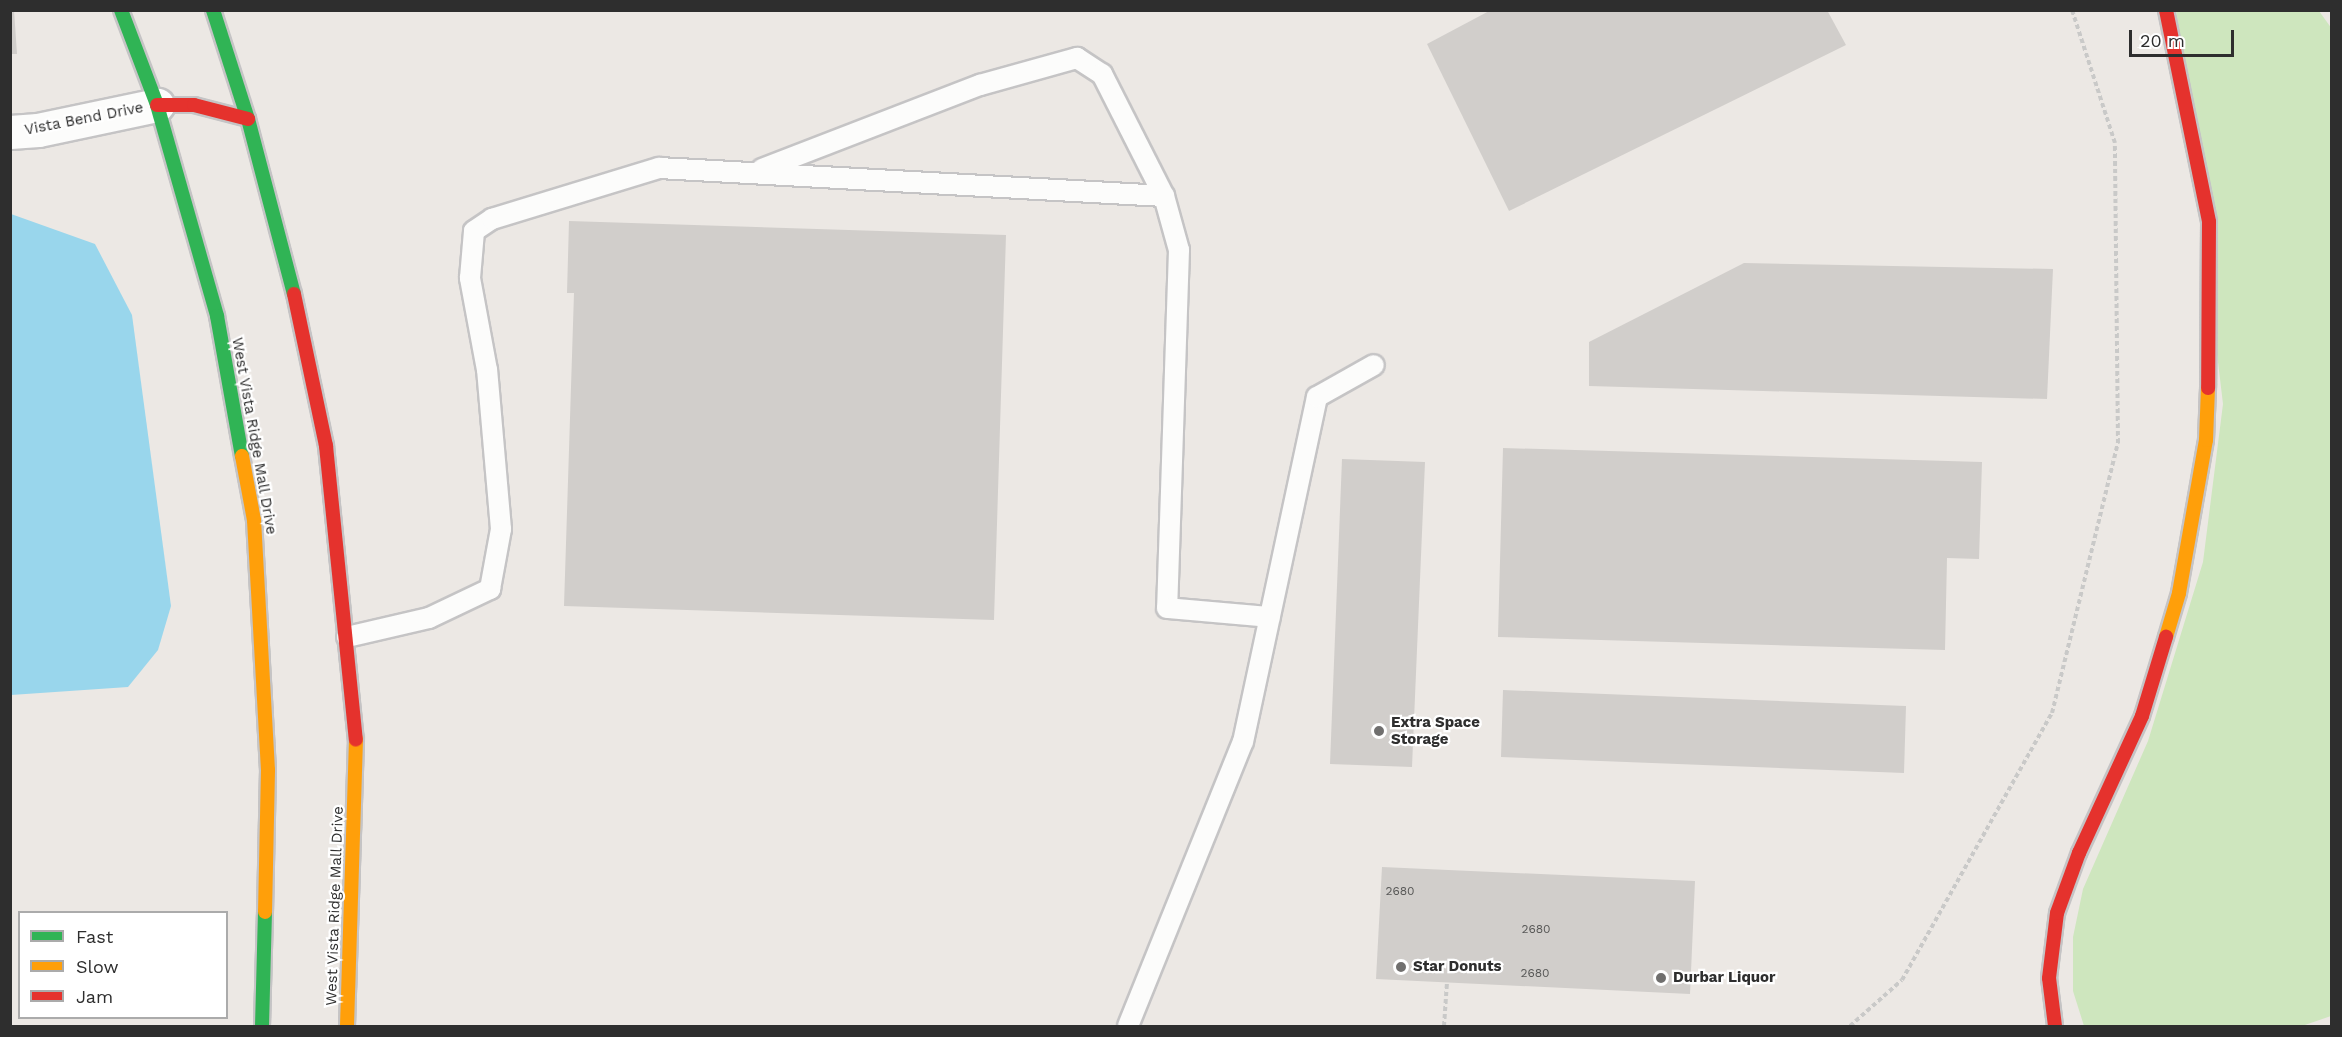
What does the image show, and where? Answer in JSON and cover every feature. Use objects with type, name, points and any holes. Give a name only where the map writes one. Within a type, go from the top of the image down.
[{"type":"main road","name":"West Vista Ridge Mall Drive","points":[[121,10],[158,105],[217,316],[254,520],[268,770],[262,1026]]},
{"type":"main road","name":"West Vista Ridge Mall Drive","points":[[213,10],[248,119],[292,287],[326,446],[357,748],[347,1026]]},
{"type":"main road","points":[[2055,1026],[2049,978],[2057,913],[2079,853],[2142,716],[2179,593],[2206,440],[2211,323],[2209,222],[2166,10]]},
{"type":"main road","points":[[158,105],[194,105],[248,119]]},
{"type":"street","name":"Vista Bend Drive","points":[[10,132],[38,130],[158,105]]},
{"type":"lane","points":[[754,172],[980,85],[1077,58],[1102,74],[1164,196],[1179,250],[1167,608],[1269,617]]},
{"type":"lane","points":[[346,637],[429,618],[490,589],[501,529],[487,370],[470,278],[474,231],[492,219],[659,168],[1164,196]]},
{"type":"lane","points":[[1128,1026],[1243,742],[1317,397],[1374,365]]},
{"type":"path","points":[[1850,1026],[1902,980],[2052,713],[2118,443],[2115,143],[2072,10]]},
{"type":"path","points":[[1444,1026],[1447,982]]},
{"type":"green space","points":[[2176,11],[2319,11],[2332,29],[2331,1016],[2302,1026],[2084,1026],[2073,991],[2073,937],[2083,889],[2148,741],[2203,562],[2223,404]]},
{"type":"water","points":[[11,214],[95,244],[132,315],[171,606],[158,650],[128,687],[11,695]]},
{"type":"building","points":[[10,10],[14,10],[17,54],[10,54]]},
{"type":"building","points":[[1491,10],[1827,10],[1846,45],[1509,211],[1427,44]]},
{"type":"building","points":[[569,221],[1006,235],[994,620],[564,606],[574,293],[567,293]]},
{"type":"building","points":[[1744,263],[2053,269],[2047,399],[1589,386],[1589,342]]},
{"type":"building","points":[[1503,448],[1982,462],[1979,559],[1947,558],[1945,650],[1498,637]]},
{"type":"building","points":[[1342,459],[1425,462],[1412,767],[1330,764]]},
{"type":"building","points":[[1503,690],[1906,706],[1904,773],[1501,757]]},
{"type":"building","points":[[1382,867],[1695,881],[1690,994],[1376,979]]},
{"type":"traffic: fast","points":[[121,10],[157,105],[217,316],[242,456]]},
{"type":"traffic: fast","points":[[213,10],[248,119],[294,294]]},
{"type":"traffic: fast","points":[[262,1026],[265,912]]},
{"type":"traffic: slow","points":[[2166,637],[2179,593],[2206,440],[2208,388]]},
{"type":"traffic: slow","points":[[242,456],[254,520],[268,770],[265,912]]},
{"type":"traffic: slow","points":[[347,1026],[356,739]]},
{"type":"traffic: jam","points":[[2166,10],[2209,222],[2208,388]]},
{"type":"traffic: jam","points":[[157,105],[194,105],[248,119]]},
{"type":"traffic: jam","points":[[294,294],[326,446],[356,739]]},
{"type":"traffic: jam","points":[[2055,1026],[2049,978],[2057,913],[2079,853],[2142,716],[2166,637]]},
{"type":"place","name":"Extra Space Storage","points":[[1379,731]]},
{"type":"place","name":"Star Donuts","points":[[1401,967]]},
{"type":"place","name":"Durbar Liquor","points":[[1661,978]]}]
